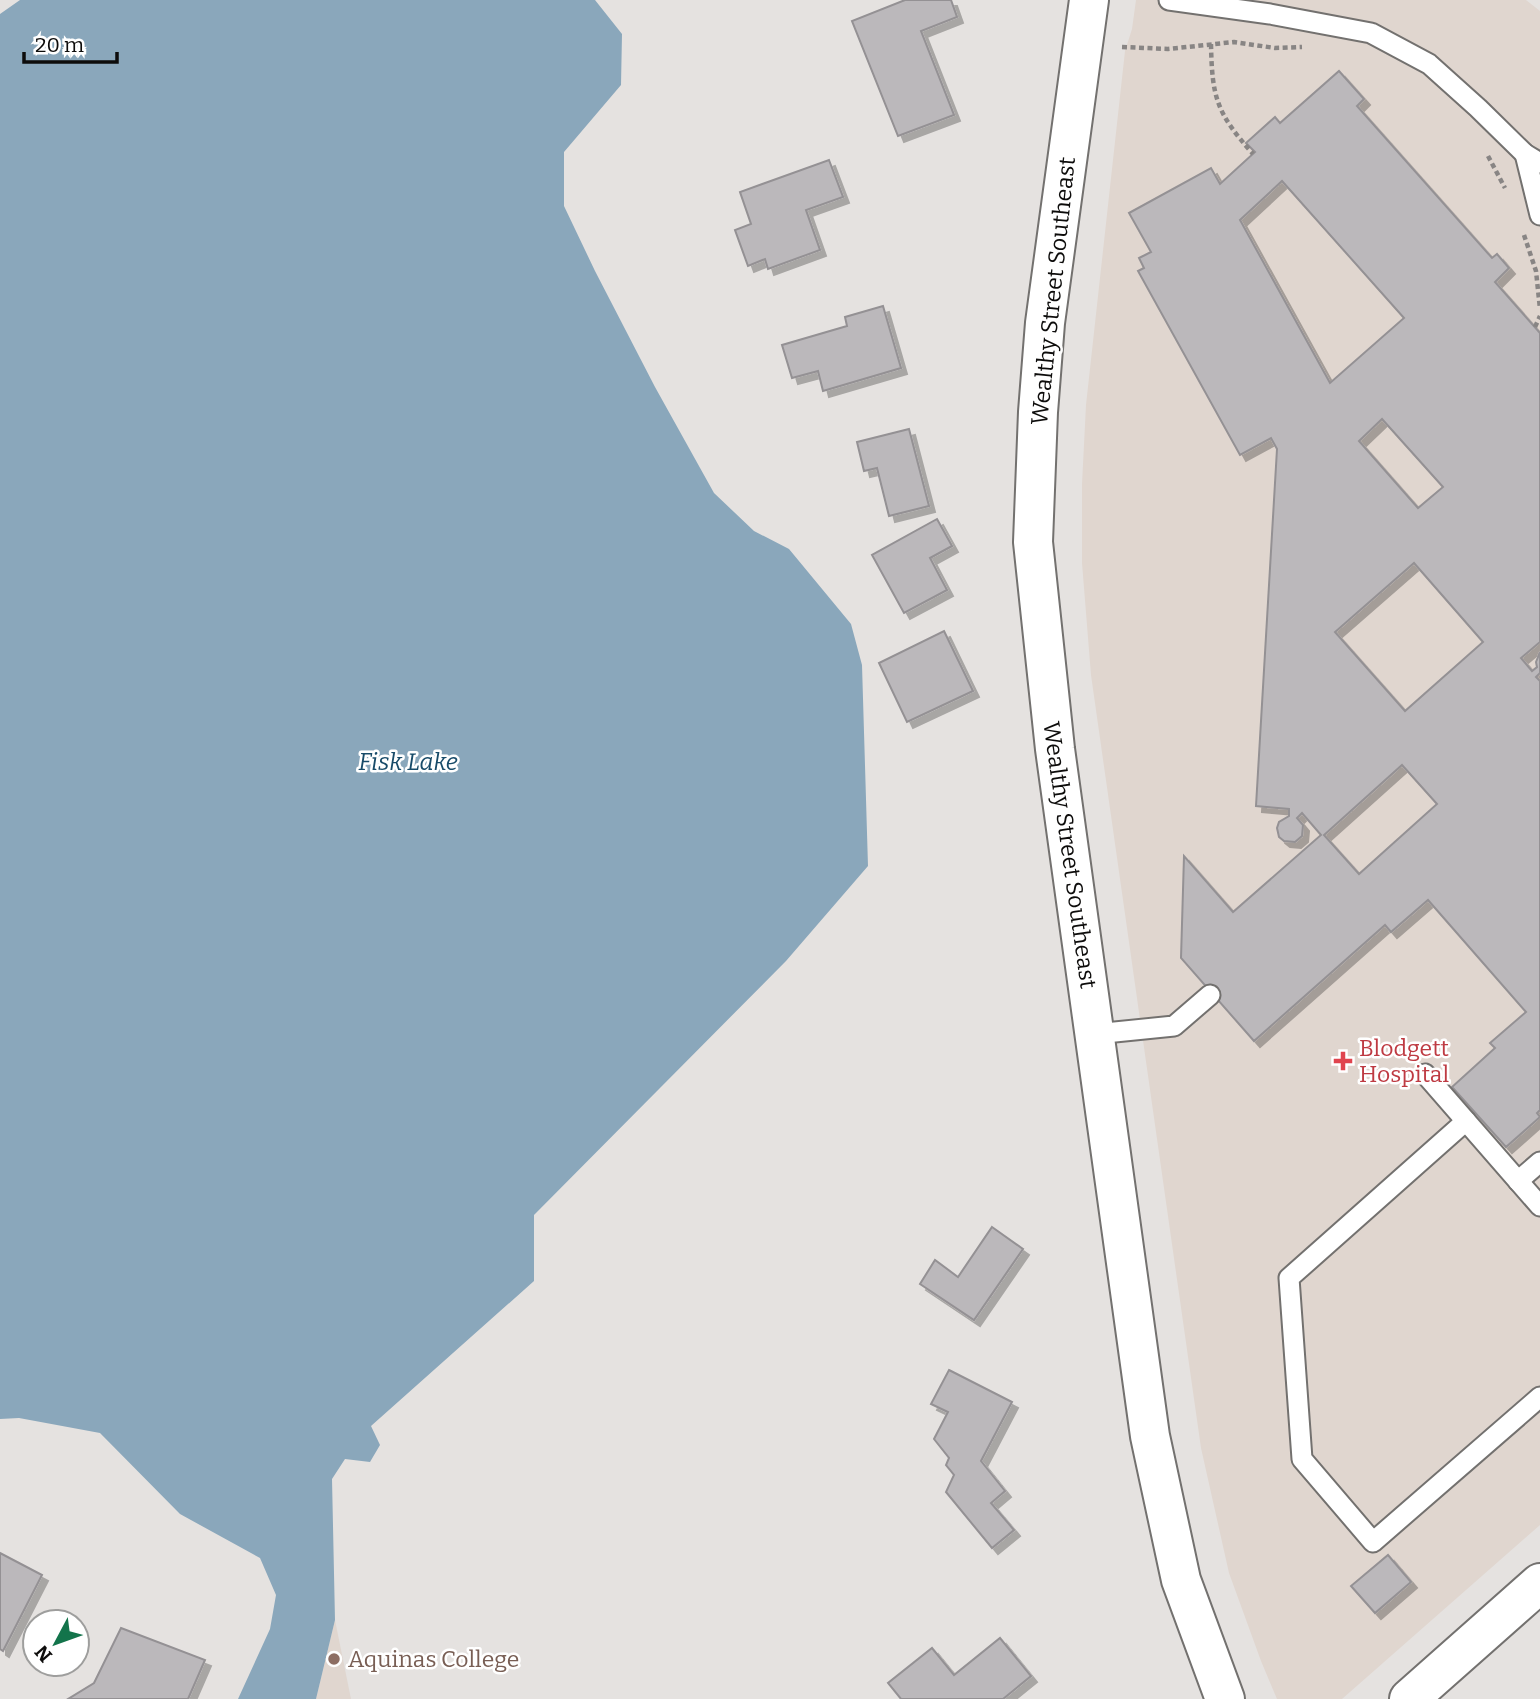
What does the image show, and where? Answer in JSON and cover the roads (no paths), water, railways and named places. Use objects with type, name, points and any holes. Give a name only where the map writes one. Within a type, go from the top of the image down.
[{"type":"main road","name":"Wealthy Street Southeast","points":[[1089,0],[1045,323],[1032,542],[1055,748],[1150,1436],[1181,1580],[1225,1699]]},
{"type":"main road","points":[[1409,1699],[1540,1583]]},
{"type":"lane","points":[[1169,0],[1270,14],[1371,33],[1429,64],[1532,159],[1540,215]]},
{"type":"lane","points":[[1094,1034],[1174,1026],[1210,995]]},
{"type":"lane","points":[[1425,1074],[1540,1206]]},
{"type":"lane","points":[[1466,1121],[1289,1278],[1301,1459],[1373,1542],[1540,1397]]},
{"type":"lane","points":[[1518,1181],[1540,1162]]},
{"type":"water","name":"Fisk Lake","points":[[20,0],[595,0],[622,34],[621,85],[564,152],[564,206],[655,387],[714,493],[754,531],[789,549],[851,624],[862,665],[868,866],[786,961],[534,1215],[534,1281],[371,1426],[380,1445],[370,1462],[345,1459],[332,1479],[335,1620],[316,1699],[238,1699],[270,1629],[276,1595],[260,1558],[180,1514],[100,1433],[19,1418],[0,1419],[0,14]]},
{"type":"place","name":"Blodgett Hospital","points":[[1343,1061]]},
{"type":"place","name":"Aquinas College","points":[[334,1659]]}]
